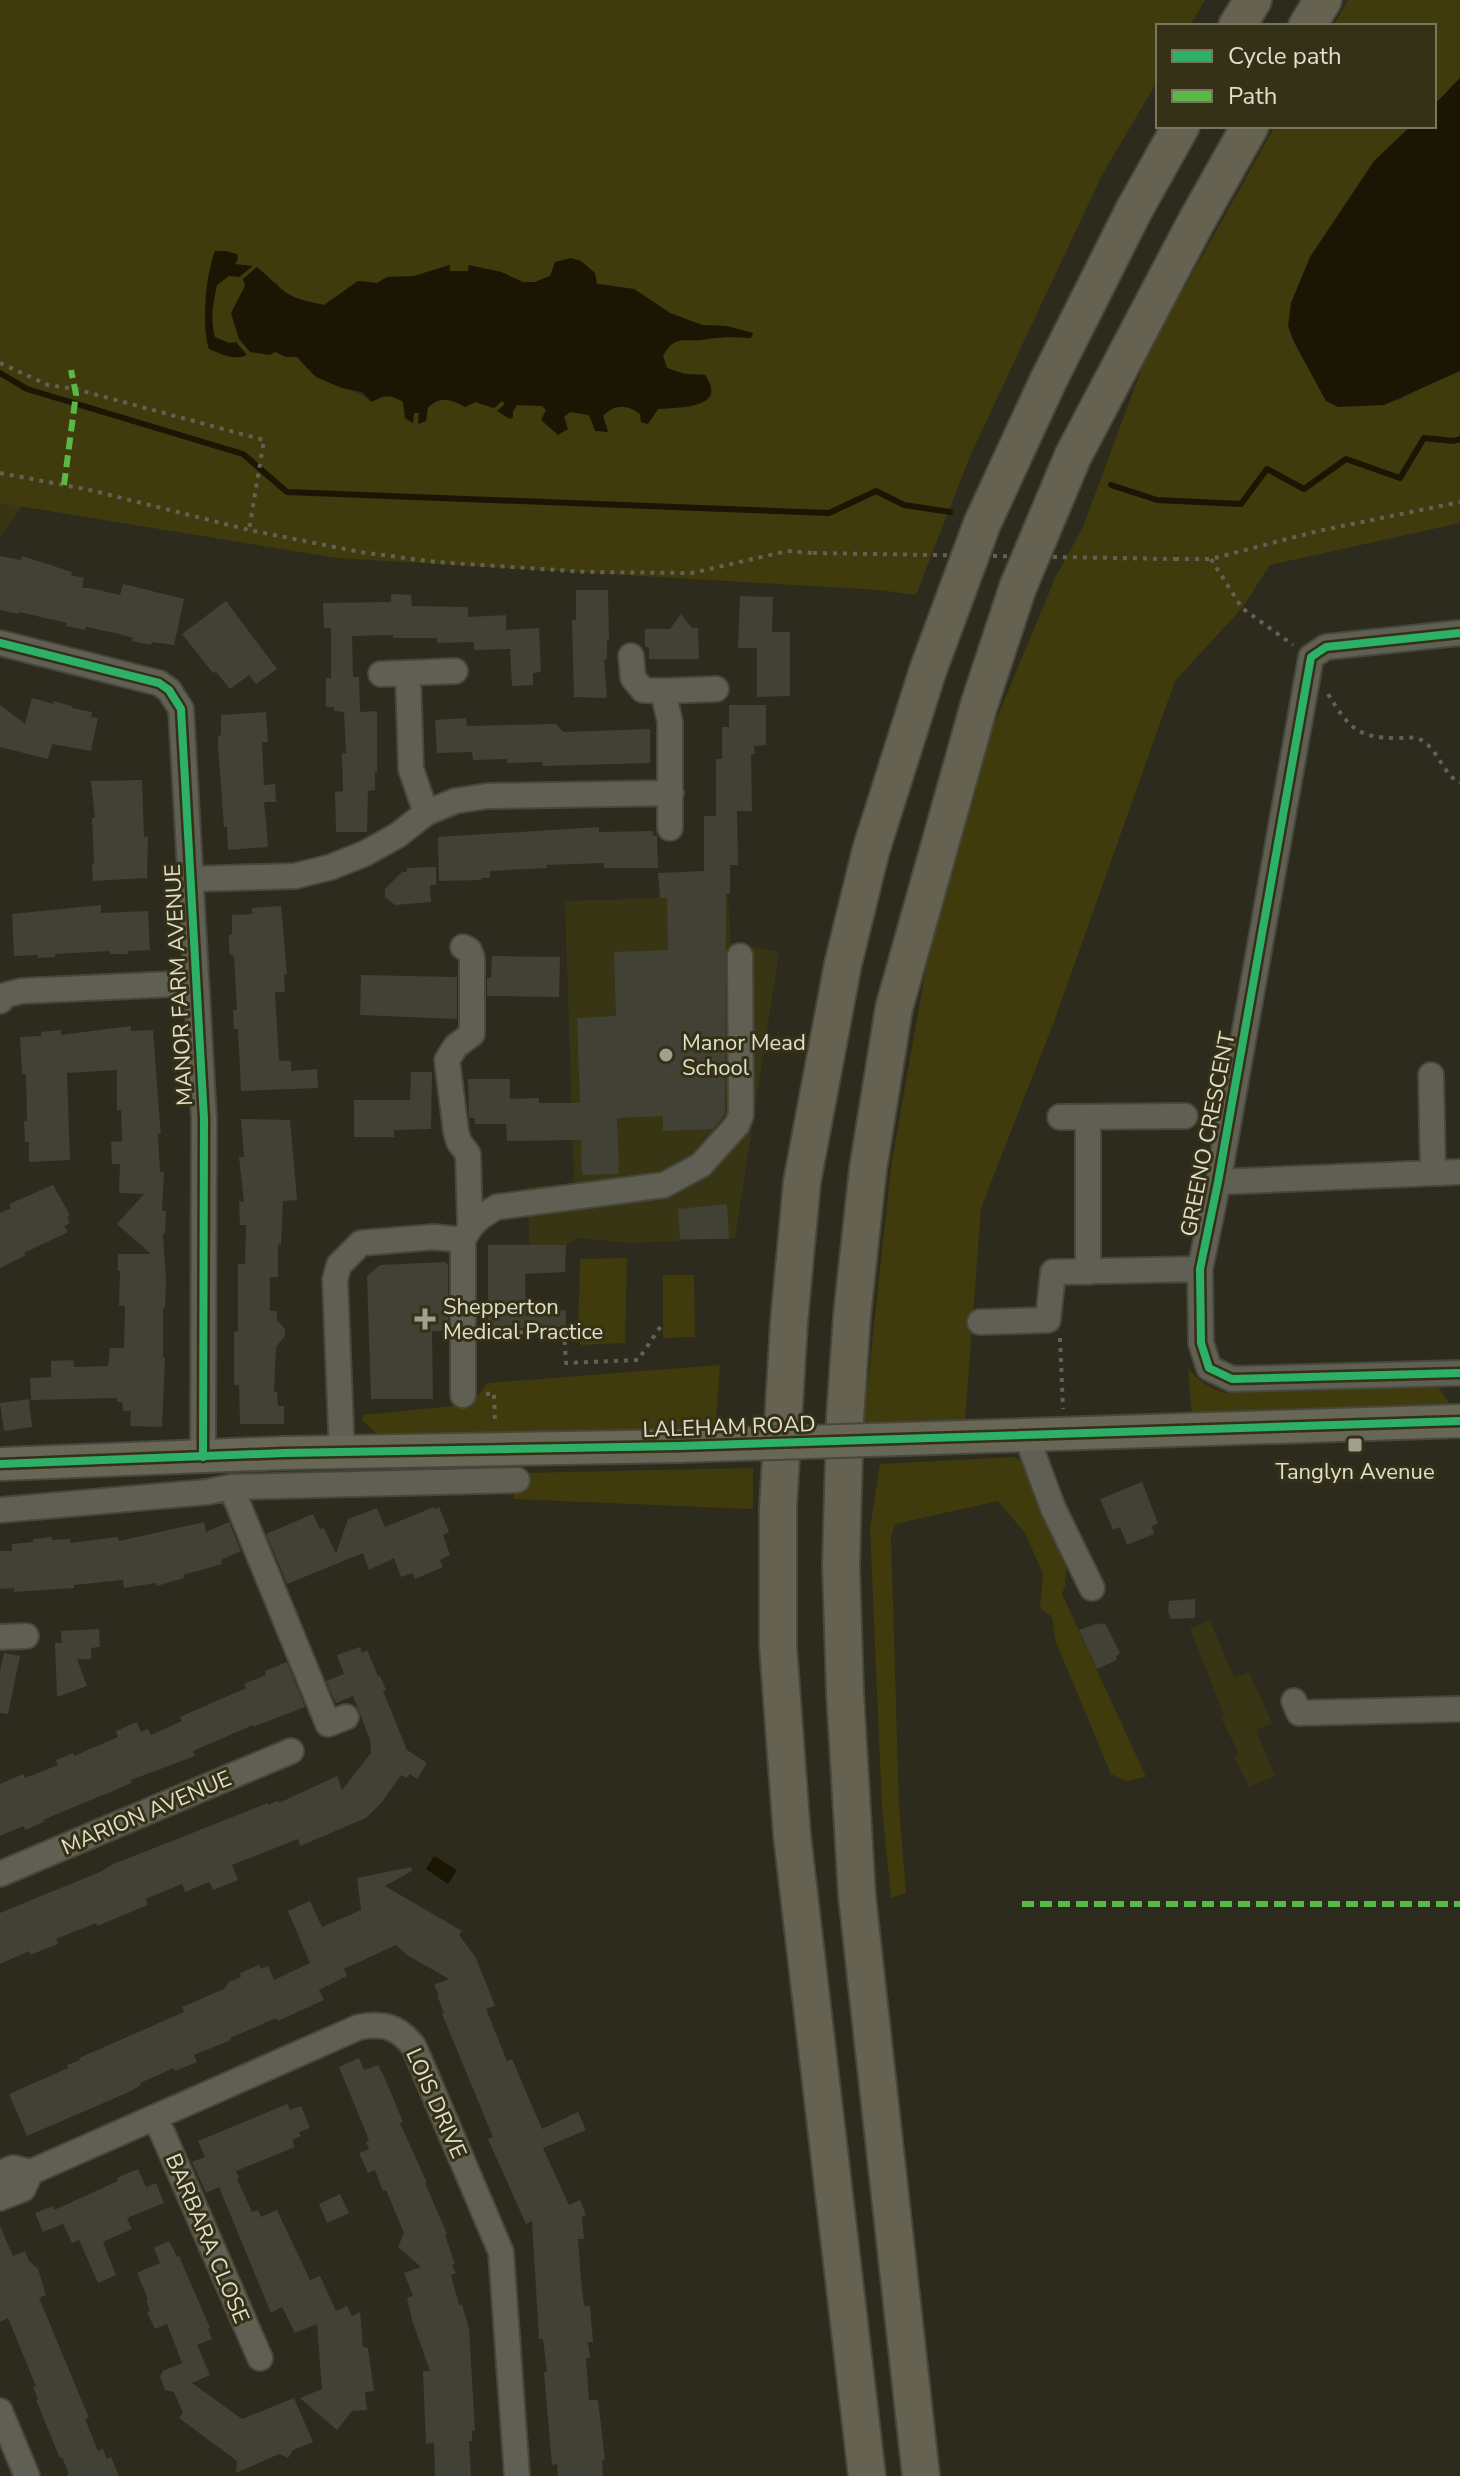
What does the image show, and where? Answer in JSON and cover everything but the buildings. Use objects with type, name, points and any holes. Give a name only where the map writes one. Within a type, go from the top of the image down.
[{"type":"highway","points":[[1238,24],[1253,0]]},
{"type":"highway","points":[[1308,24],[1323,0]]},
{"type":"highway","points":[[867,2476],[792,1835],[778,1646],[779,1492],[789,1322],[802,1182],[847,949],[871,850],[928,670],[982,524],[1041,395],[1134,210],[1180,128]]},
{"type":"highway","points":[[921,2476],[857,1896],[845,1693],[841,1566],[845,1417],[852,1315],[868,1169],[894,1008],[979,705],[1018,587],[1073,456],[1249,128]]},
{"type":"main road","name":"LALEHAM ROAD","points":[[0,1464],[284,1453],[680,1446],[1460,1421]]},
{"type":"street","points":[[1311,657],[1326,647],[1460,633]]},
{"type":"street","name":"MANOR FARM AVENUE","points":[[0,643],[159,683],[169,690],[181,709],[204,1119],[203,1457]]},
{"type":"street","points":[[631,656],[633,678],[643,690],[716,689]]},
{"type":"street","name":"GREENO CRESCENT","points":[[1311,657],[1200,1269],[1201,1343],[1209,1368],[1232,1379],[1460,1373]]},
{"type":"street","points":[[381,674],[455,671]]},
{"type":"street","points":[[408,674],[411,769],[426,813]]},
{"type":"street","points":[[663,691],[670,722],[670,828]]},
{"type":"street","points":[[191,879],[295,876],[331,867],[366,853],[398,835],[426,813],[455,801],[487,796],[671,793]]},
{"type":"street","points":[[463,947],[469,950],[472,958],[472,1034],[456,1046],[447,1060],[456,1132],[468,1154],[463,1395]]},
{"type":"street","points":[[342,1453],[335,1280],[339,1265],[361,1243],[467,1233],[483,1214],[497,1207],[664,1185],[701,1165],[737,1125],[741,1115],[740,956]]},
{"type":"street","points":[[0,1001],[6,995],[21,991],[196,983]]},
{"type":"street","points":[[1431,1075],[1433,1173]]},
{"type":"street","points":[[1060,1117],[1185,1116]]},
{"type":"street","points":[[1088,1117],[1088,1272]]},
{"type":"street","points":[[1218,1182],[1460,1172]]},
{"type":"street","points":[[980,1322],[1048,1320],[1053,1272],[1200,1269]]},
{"type":"street","points":[[1026,1435],[1053,1508],[1092,1588]]},
{"type":"street","points":[[0,1510],[207,1492],[231,1487],[492,1490],[517,1480]]},
{"type":"street","points":[[231,1487],[328,1724],[346,1717]]},
{"type":"street","points":[[0,1637],[26,1636]]},
{"type":"street","points":[[1294,1701],[1299,1713],[1460,1709]]},
{"type":"street","name":"MARION AVENUE","points":[[0,1874],[291,1751]]},
{"type":"street","name":"LOIS DRIVE","points":[[0,2173],[13,2168],[31,2172],[359,2027],[376,2025],[404,2034],[414,2047],[501,2252],[517,2476]]},
{"type":"street","name":"BARBARA CLOSE","points":[[156,2118],[260,2358]]},
{"type":"street","name":"LOIS DRIVE","points":[[0,2198],[23,2189],[31,2172]]},
{"type":"street","points":[[0,2411],[27,2476]]},
{"type":"path","points":[[0,363],[48,385],[75,389],[264,440],[249,530]]},
{"type":"path","points":[[0,473],[90,490],[249,530],[360,552],[436,562],[587,572],[692,573],[787,551],[1211,559],[1318,531],[1460,502]]},
{"type":"path","points":[[1211,559],[1242,608],[1311,657]]},
{"type":"path","points":[[1327,693],[1354,728],[1375,738],[1418,738],[1433,748],[1452,779],[1460,783]]},
{"type":"path","points":[[1048,1320],[1060,1333],[1064,1434]]},
{"type":"path","points":[[564,1331],[566,1363],[638,1360],[663,1323]]},
{"type":"path","points":[[489,1333],[574,1331],[575,1340],[578,1340]]},
{"type":"path","points":[[494,1393],[495,1433]]},
{"type":"shaded area","points":[[0,0],[1205,0],[1191,24],[1156,24],[1156,83],[1102,175],[970,456],[916,595],[879,590],[337,558],[0,503]],"holes":[[[449,265],[450,271],[468,271],[469,266],[501,272],[523,282],[550,276],[634,289],[670,313],[702,325],[726,326],[753,333],[750,338],[682,340],[672,344],[663,356],[667,368],[685,374],[705,375],[690,407],[658,409],[640,414],[630,408],[616,407],[603,416],[608,431],[589,415],[570,412],[564,417],[569,425],[542,406],[517,405],[513,411],[497,411],[505,404],[502,401],[494,408],[475,402],[465,407],[449,400],[437,401],[418,423],[419,412],[414,412],[413,423],[406,419],[403,401],[385,395],[371,402],[358,393],[323,380],[297,357],[270,348],[232,313],[245,286],[276,282],[291,295],[324,305],[358,281],[377,283],[388,277],[414,276]]]},
{"type":"shaded area","points":[[1348,0],[1460,0],[1460,78],[1436,103],[1436,24],[1334,24]]},
{"type":"shaded area","points":[[1460,78],[1460,371],[1384,405],[1338,407],[1326,401],[1293,340],[1288,326],[1291,303],[1310,257],[1374,161],[1409,128],[1436,128],[1436,103]]},
{"type":"shaded area","points":[[1274,128],[1409,128],[1374,161],[1293,340],[1326,401],[1338,407],[1399,400],[1460,371],[1460,523],[1270,565],[1242,608],[1175,681],[1055,1019],[981,1208],[965,1421],[863,1427],[891,1167],[926,968],[989,737],[1056,576],[1083,527],[1147,354]]},
{"type":"shaded area","points":[[215,251],[237,254],[235,264],[253,266],[239,277],[229,276],[217,285],[213,305],[215,337],[229,343],[236,342],[247,355],[242,357],[209,349],[205,327],[206,300]]},
{"type":"shaded area","points":[[571,258],[581,261],[595,273],[597,284],[634,289],[670,313],[702,325],[726,326],[753,333],[751,338],[682,340],[668,349],[663,356],[667,368],[685,374],[705,375],[711,386],[711,394],[706,400],[688,406],[658,409],[648,424],[641,422],[640,414],[635,411],[616,407],[603,416],[608,432],[595,431],[589,415],[570,412],[564,417],[568,429],[558,435],[541,420],[546,410],[542,406],[517,405],[510,419],[497,411],[505,404],[502,401],[494,408],[475,402],[465,407],[442,400],[428,407],[426,421],[418,424],[419,413],[414,413],[413,423],[405,418],[403,402],[394,398],[384,397],[372,402],[362,392],[316,377],[297,357],[286,357],[275,352],[270,355],[250,352],[239,339],[231,313],[245,286],[243,279],[257,267],[290,295],[324,305],[358,281],[377,283],[387,277],[414,276],[450,265],[450,271],[468,271],[469,265],[501,272],[523,282],[535,282],[550,276],[555,262]]},
{"type":"shaded area","points":[[0,502],[22,506],[0,538]]},
{"type":"shaded area","name":"Manor Mead School","points":[[728,896],[731,943],[779,952],[735,1238],[630,1243],[578,1238],[566,1245],[529,1245],[528,1187],[574,1183],[565,901]]},
{"type":"shaded area","points":[[627,1258],[625,1343],[581,1345],[578,1340],[580,1259]]},
{"type":"shaded area","points":[[663,1275],[694,1275],[695,1337],[663,1338]]},
{"type":"shaded area","points":[[720,1365],[715,1435],[378,1435],[361,1419],[364,1415],[472,1404],[487,1383]]},
{"type":"shaded area","points":[[1188,1368],[1205,1384],[1227,1393],[1417,1386],[1439,1388],[1448,1401],[1446,1407],[1192,1416]]},
{"type":"shaded area","points":[[1015,1457],[1027,1465],[1067,1562],[1062,1594],[1146,1777],[1127,1781],[1111,1774],[1056,1642],[1052,1617],[1040,1608],[1043,1574],[1025,1533],[998,1501],[895,1524],[891,1537],[899,1808],[906,1893],[891,1898],[882,1808],[870,1528],[880,1464]]},
{"type":"shaded area","points":[[753,1468],[753,1509],[514,1499],[514,1487],[526,1473]]},
{"type":"shaded area","points":[[1210,1621],[1234,1678],[1249,1672],[1272,1723],[1256,1730],[1275,1776],[1249,1787],[1234,1757],[1239,1754],[1221,1718],[1224,1716],[1190,1628]]},
{"type":"shaded area","points":[[434,1856],[457,1870],[448,1884],[426,1869]]},
{"type":"waterway","points":[[0,373],[27,389],[243,454],[287,492],[829,513],[876,491],[904,505],[950,512]]},
{"type":"waterway","points":[[1111,485],[1157,500],[1241,504],[1267,469],[1304,489],[1346,459],[1400,478],[1424,438],[1460,439]]},
{"type":"marked path","points":[[64,485],[76,394],[71,370]]},
{"type":"marked path","points":[[1022,1904],[1460,1904]]},
{"type":"cycle path","points":[[1460,633],[1326,647],[1311,657],[1200,1269],[1201,1343],[1209,1368],[1232,1379],[1460,1373]]},
{"type":"cycle path","points":[[0,643],[159,683],[169,690],[181,709],[204,1119],[203,1457]]},
{"type":"cycle path","points":[[0,1464],[284,1453],[680,1446],[1460,1421]]},
{"type":"place","name":"Manor Mead School","points":[[666,1055]]},
{"type":"place","name":"Shepperton Medical Practice","points":[[425,1319]]},
{"type":"place","name":"Tanglyn Avenue","points":[[1355,1445]]}]
